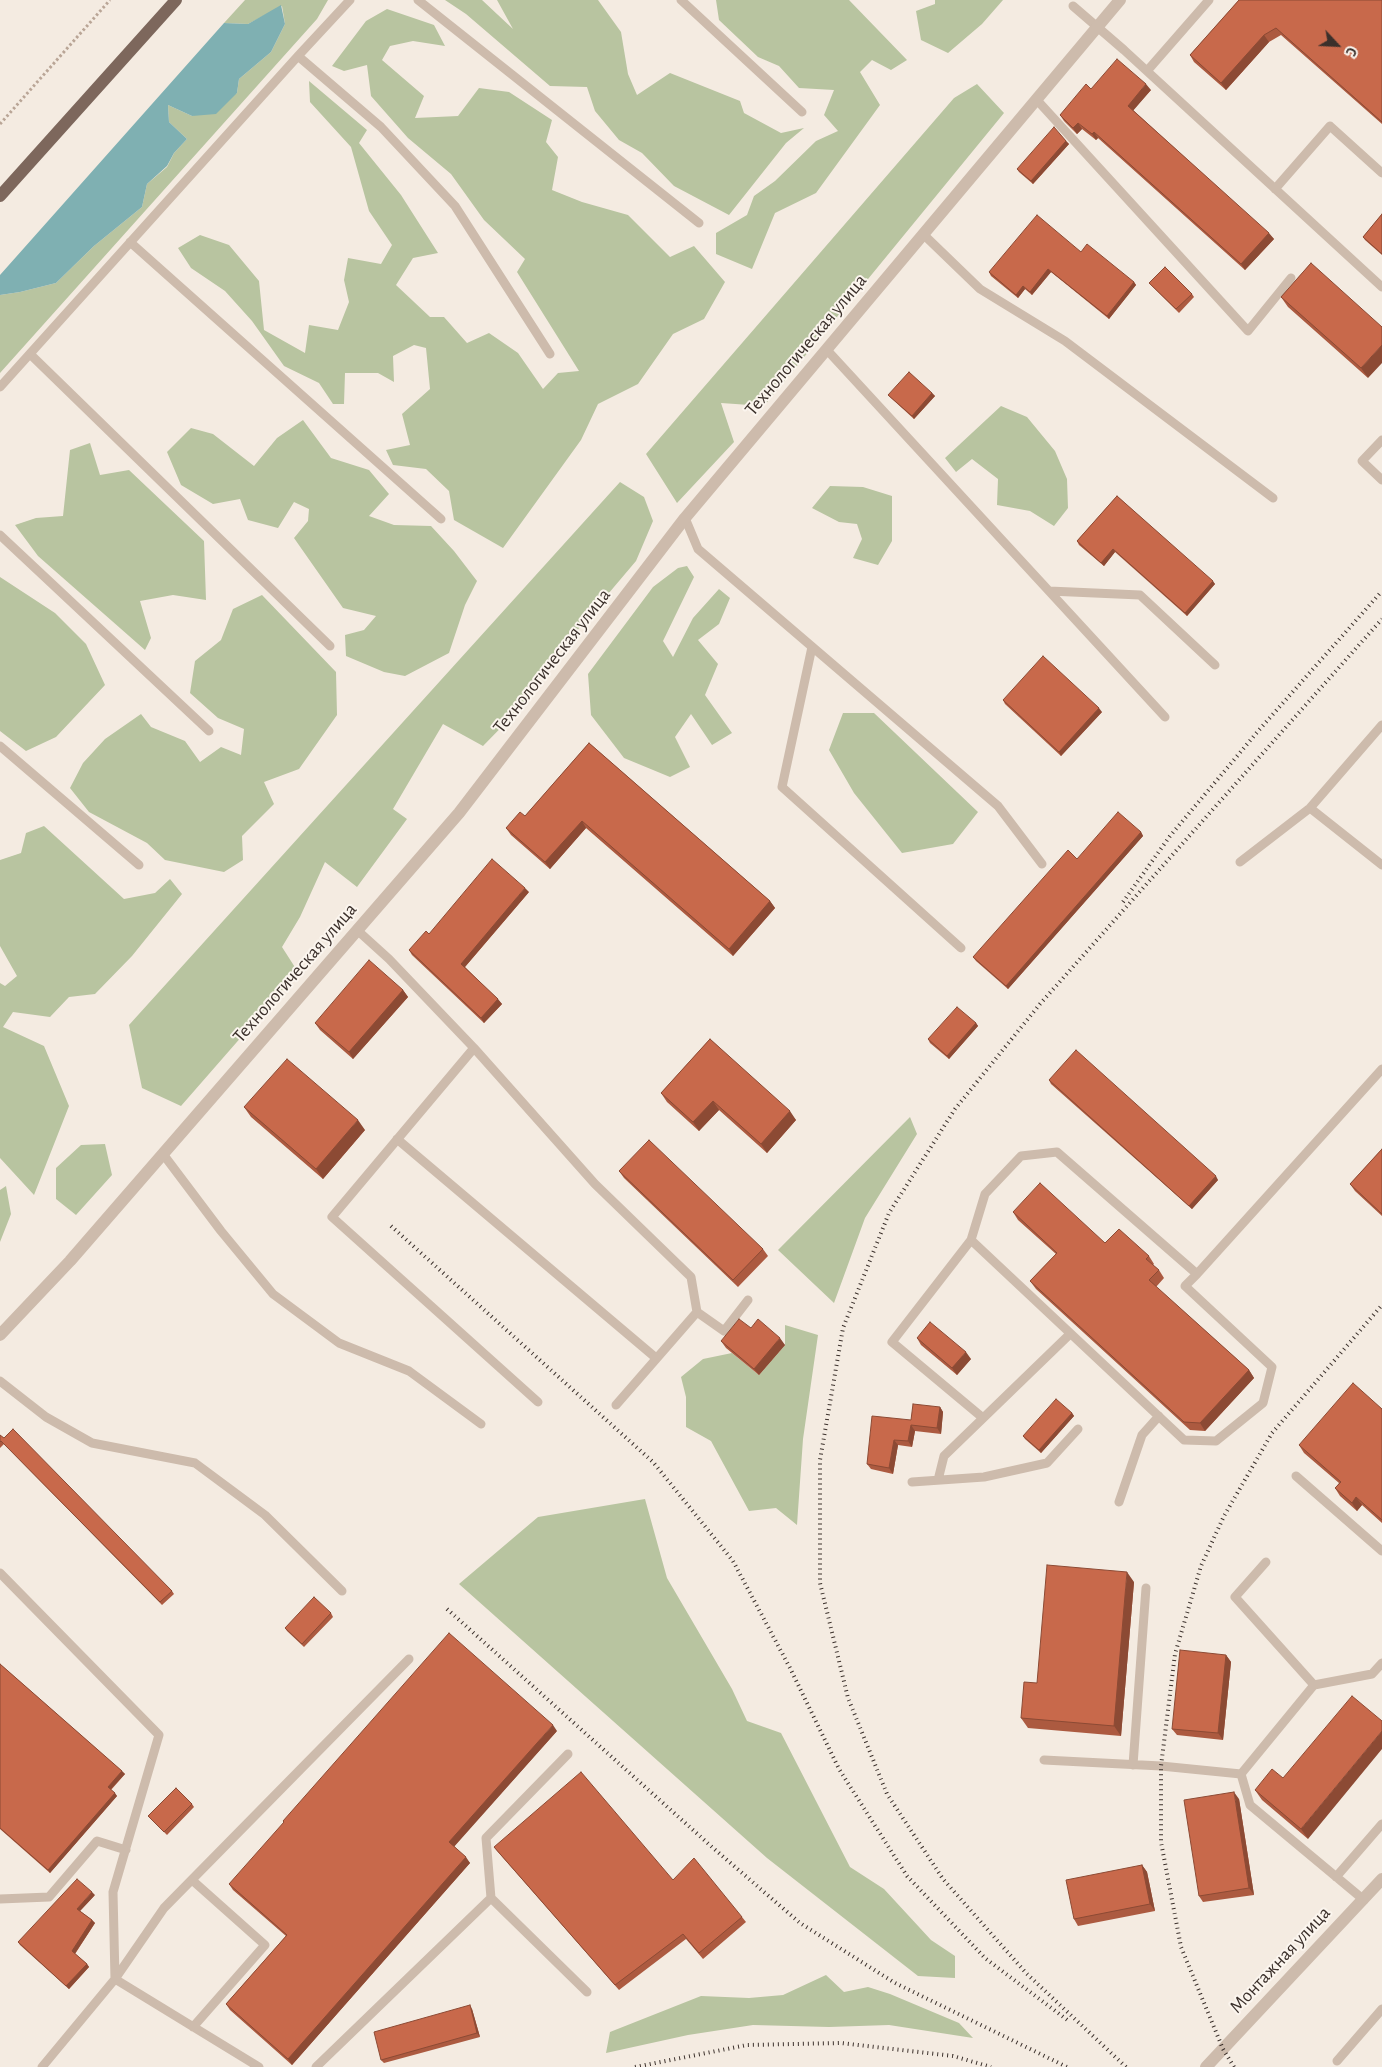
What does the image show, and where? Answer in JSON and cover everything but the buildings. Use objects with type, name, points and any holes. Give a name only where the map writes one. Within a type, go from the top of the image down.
[{"type":"main road","points":[[0,196],[176,0]]},
{"type":"street","name":"Технологическая улица","points":[[0,1334],[70,1261],[459,813],[685,518],[1120,0]]},
{"type":"street","name":"Монтажная улица","points":[[1206,2067],[1382,1879]]},
{"type":"lane","points":[[0,387],[350,0]]},
{"type":"lane","points":[[418,0],[699,223]]},
{"type":"lane","points":[[681,0],[802,112]]},
{"type":"lane","points":[[1147,71],[1209,0]]},
{"type":"lane","points":[[1073,6],[1147,71],[1382,287]]},
{"type":"lane","points":[[298,56],[381,127],[455,206],[550,354]]},
{"type":"lane","points":[[1036,99],[1248,331],[1291,278]]},
{"type":"lane","points":[[1275,189],[1330,126],[1382,173]]},
{"type":"lane","points":[[923,234],[980,289],[1065,341],[1273,498]]},
{"type":"lane","points":[[130,242],[441,519]]},
{"type":"lane","points":[[827,350],[1165,717]]},
{"type":"lane","points":[[30,354],[330,646]]},
{"type":"lane","points":[[1382,440],[1362,461],[1382,480]]},
{"type":"lane","points":[[685,518],[698,549],[998,806],[1042,864]]},
{"type":"lane","points":[[0,535],[209,731]]},
{"type":"lane","points":[[1049,591],[1140,595],[1215,665]]},
{"type":"lane","points":[[812,647],[782,787],[961,948]]},
{"type":"lane","points":[[1240,862],[1310,808],[1382,725]]},
{"type":"lane","points":[[0,746],[139,865]]},
{"type":"lane","points":[[1310,808],[1382,865]]},
{"type":"lane","points":[[358,930],[389,959],[474,1048],[595,1184],[691,1277],[697,1312],[724,1331],[748,1300]]},
{"type":"lane","points":[[474,1048],[332,1217],[538,1402]]},
{"type":"lane","points":[[971,1240],[1184,1440],[1216,1441],[1263,1403],[1272,1368],[1185,1286],[1382,1069]]},
{"type":"lane","points":[[397,1139],[656,1358]]},
{"type":"lane","points":[[983,1418],[892,1342],[971,1240],[985,1194],[1020,1156],[1058,1152],[1197,1274]]},
{"type":"lane","points":[[163,1154],[273,1294],[339,1343],[408,1371],[481,1424]]},
{"type":"lane","points":[[616,1404],[697,1312]]},
{"type":"lane","points":[[938,1480],[944,1456],[1070,1334]]},
{"type":"lane","points":[[0,1381],[46,1417],[92,1442],[195,1464],[265,1515],[342,1591]]},
{"type":"lane","points":[[1119,1502],[1142,1435],[1159,1416]]},
{"type":"lane","points":[[912,1482],[984,1476],[1047,1463],[1078,1429]]},
{"type":"lane","points":[[1296,1476],[1382,1551]]},
{"type":"lane","points":[[1266,1562],[1235,1597],[1314,1684]]},
{"type":"lane","points":[[0,1573],[159,1735],[113,1892],[116,1979]]},
{"type":"lane","points":[[1133,1765],[1146,1588]]},
{"type":"lane","points":[[42,2067],[116,1979],[164,1908],[409,1659]]},
{"type":"lane","points":[[1241,1774],[1314,1684],[1372,1674],[1382,1663]]},
{"type":"lane","points":[[568,1754],[486,1838],[491,1898],[587,1992]]},
{"type":"lane","points":[[1044,1760],[1241,1774]]},
{"type":"lane","points":[[1241,1774],[1250,1805],[1364,1900]]},
{"type":"lane","points":[[1336,1877],[1382,1824]]},
{"type":"lane","points":[[0,1899],[49,1897],[97,1841],[126,1850]]},
{"type":"lane","points":[[192,1880],[265,1945],[193,2027]]},
{"type":"lane","points":[[316,2067],[491,1898]]},
{"type":"lane","points":[[116,1979],[259,2067]]},
{"type":"lane","points":[[1337,2061],[1382,2009]]},
{"type":"path","points":[[0,124],[110,0]]},
{"type":"green space","points":[[245,0],[328,0],[317,19],[0,373],[0,295],[56,283],[94,246],[142,207],[147,184],[167,167],[174,153],[187,139],[169,122],[168,105],[192,116],[237,93],[239,79],[271,52],[285,24],[282,6],[248,24],[224,23]]},
{"type":"green space","points":[[445,0],[482,0],[513,29],[497,0],[598,0],[621,32],[628,74],[637,95],[670,73],[740,101],[744,113],[781,133],[804,128],[786,143],[729,215],[674,186],[642,153],[619,140],[595,111],[587,87],[550,86],[466,14]]},
{"type":"green space","points":[[716,0],[849,0],[907,60],[891,70],[872,60],[860,72],[880,105],[816,193],[775,213],[752,269],[716,254],[716,233],[747,215],[754,196],[775,181],[816,141],[838,131],[824,115],[834,90],[799,88],[779,66],[758,57],[719,20]]},
{"type":"green space","points":[[935,0],[1003,0],[982,24],[948,53],[921,40],[916,11],[935,4]]},
{"type":"green space","points":[[387,9],[434,25],[445,46],[413,41],[390,46],[382,60],[424,96],[415,118],[458,116],[479,88],[509,92],[552,120],[546,142],[558,157],[552,190],[582,202],[628,215],[670,257],[694,246],[725,282],[704,319],[673,334],[638,384],[598,404],[581,440],[503,548],[454,520],[449,491],[426,469],[393,465],[386,450],[410,445],[402,414],[430,389],[426,348],[414,345],[393,356],[394,382],[378,373],[345,373],[344,404],[333,404],[319,383],[284,366],[252,321],[225,291],[191,268],[178,248],[200,235],[229,245],[259,281],[264,330],[305,353],[309,325],[338,330],[349,302],[344,280],[348,258],[381,264],[392,245],[369,211],[351,147],[310,102],[309,81],[367,130],[359,143],[401,195],[438,253],[413,258],[396,285],[430,317],[444,317],[467,343],[489,333],[518,353],[543,389],[558,373],[579,371],[517,272],[525,259],[484,220],[451,174],[408,138],[371,96],[367,65],[344,71],[332,66],[366,21]]},
{"type":"green space","points":[[977,84],[1004,113],[764,406],[721,403],[734,442],[677,503],[646,454],[954,98]]},
{"type":"green space","points":[[1001,406],[1027,417],[1055,451],[1067,479],[1068,508],[1054,526],[1030,511],[997,505],[998,479],[972,459],[956,472],[945,458]]},
{"type":"green space","points":[[303,420],[331,458],[369,470],[389,494],[369,516],[394,525],[431,526],[454,551],[477,581],[465,605],[449,653],[405,676],[384,672],[346,656],[345,635],[364,630],[376,616],[343,608],[294,538],[308,521],[309,509],[294,502],[278,528],[248,520],[240,499],[213,504],[181,485],[167,452],[191,428],[213,434],[254,466],[277,438]]},
{"type":"green space","points":[[90,443],[100,475],[129,470],[204,541],[206,600],[173,595],[140,601],[151,638],[145,650],[38,556],[15,525],[36,518],[63,516],[70,450]]},
{"type":"green space","points":[[620,482],[644,497],[653,521],[636,561],[531,685],[529,699],[483,746],[443,724],[393,809],[407,819],[357,887],[325,862],[300,917],[282,947],[298,972],[181,1106],[142,1088],[129,1025]]},
{"type":"green space","points":[[830,486],[863,487],[892,496],[892,541],[878,565],[853,558],[862,539],[857,524],[839,522],[812,508]]},
{"type":"green space","points":[[687,566],[694,577],[663,641],[673,657],[693,618],[719,589],[730,598],[719,624],[698,640],[718,664],[705,695],[732,733],[712,745],[691,714],[675,737],[690,767],[670,777],[624,758],[591,715],[588,674],[653,587],[678,568]]},
{"type":"green space","points":[[0,577],[55,613],[86,644],[105,685],[56,737],[26,751],[0,731]]},
{"type":"green space","points":[[262,595],[336,672],[337,715],[299,769],[264,782],[274,804],[242,836],[243,860],[224,872],[165,860],[147,843],[89,812],[70,788],[83,763],[105,739],[141,714],[151,727],[185,741],[200,762],[221,747],[241,755],[244,729],[218,718],[190,693],[195,661],[221,640],[233,609]]},
{"type":"green space","points":[[843,713],[874,713],[978,812],[953,844],[902,853],[854,793],[829,750]]},
{"type":"green space","points":[[44,826],[124,899],[155,893],[170,879],[182,894],[132,956],[95,994],[69,997],[50,1017],[13,1012],[3,1027],[44,1046],[69,1106],[34,1195],[0,1158],[0,983],[5,986],[17,976],[0,946],[0,860],[21,853],[26,833]]},
{"type":"green space","points":[[910,1117],[917,1134],[865,1218],[834,1303],[778,1250]]},
{"type":"green space","points":[[105,1144],[112,1175],[76,1215],[56,1199],[56,1168],[81,1145]]},
{"type":"green space","points":[[6,1186],[11,1214],[0,1242],[0,1190]]},
{"type":"green space","points":[[785,1325],[818,1335],[803,1439],[797,1525],[776,1508],[749,1511],[711,1441],[686,1427],[686,1397],[681,1377],[703,1359],[732,1353],[759,1375],[785,1345]]},
{"type":"green space","points":[[645,1499],[667,1578],[732,1689],[747,1721],[781,1733],[850,1867],[884,1889],[931,1940],[955,1956],[955,1978],[918,1976],[767,1858],[459,1584],[538,1517]]},
{"type":"green space","points":[[826,1975],[844,1992],[868,1987],[890,1994],[959,2023],[973,2038],[889,2025],[829,2027],[753,2025],[688,2035],[606,2053],[610,2032],[701,1996],[749,1998],[783,1995]]},
{"type":"water","points":[[281,5],[285,24],[271,52],[239,79],[237,93],[216,114],[192,116],[168,105],[169,122],[187,139],[174,153],[167,166],[147,184],[142,207],[94,246],[56,283],[0,295],[0,275],[224,23],[248,24]]},
{"type":"railway","points":[[1123,902],[1170,836],[1259,730],[1382,591]]},
{"type":"railway","points":[[1126,2067],[1026,1973],[943,1879],[887,1794],[848,1698],[820,1583],[820,1460],[843,1328],[889,1213],[955,1109],[1040,1004],[1382,619]]},
{"type":"railway","points":[[391,1226],[653,1462],[733,1561],[790,1668],[839,1769],[907,1876],[985,1958],[1070,2022]]},
{"type":"railway","points":[[1234,2067],[1223,2049],[1181,1947],[1161,1842],[1161,1766],[1175,1654],[1201,1566],[1224,1516],[1272,1433],[1382,1305]]},
{"type":"railway","points":[[447,1609],[712,1847],[800,1923],[895,1983],[1067,2067]]},
{"type":"railway","points":[[635,2067],[747,2045],[841,2043],[953,2056],[991,2067]]}]
